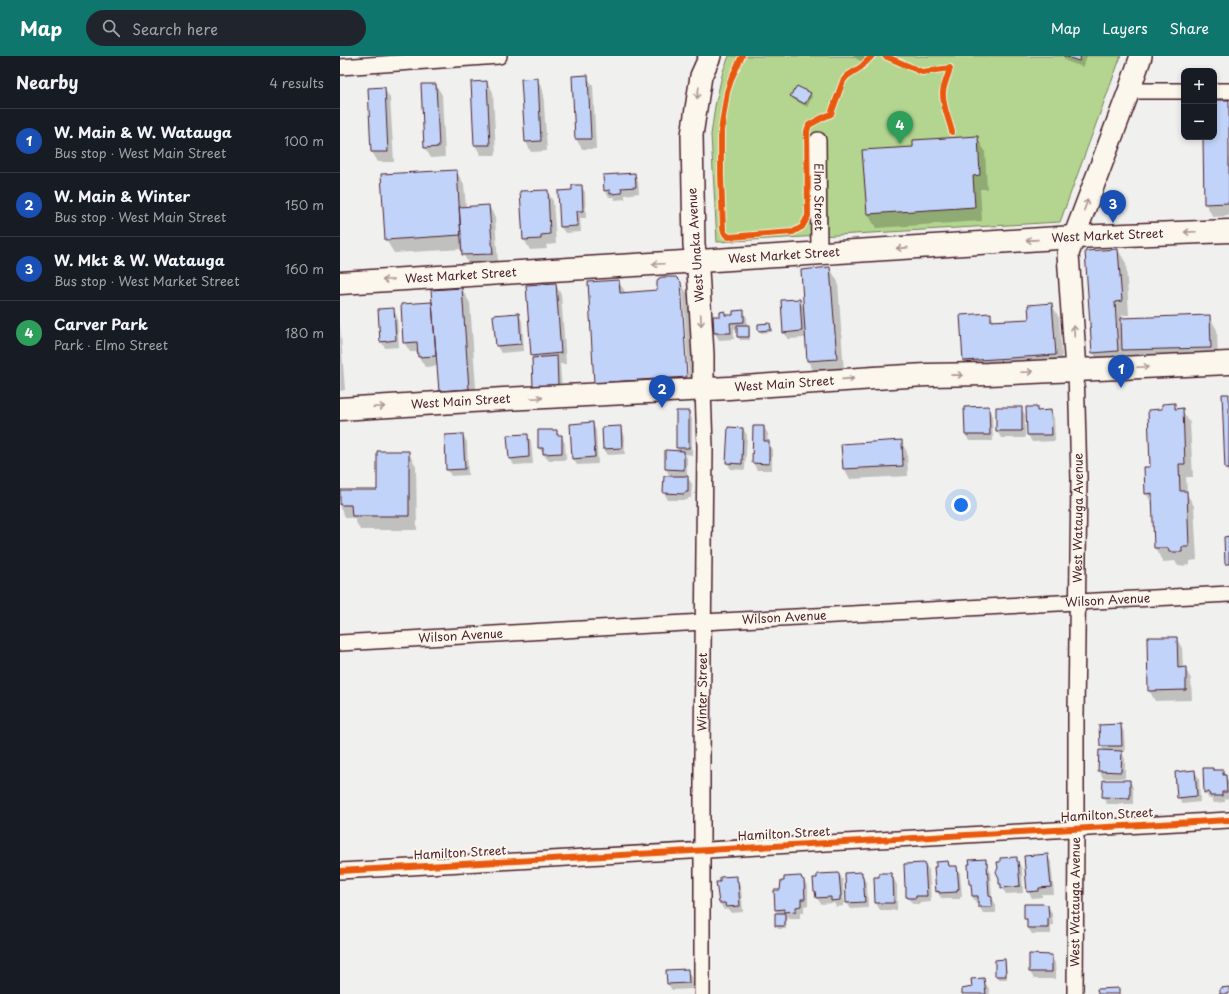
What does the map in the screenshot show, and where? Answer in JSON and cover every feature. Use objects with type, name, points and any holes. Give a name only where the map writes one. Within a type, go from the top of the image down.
[{"type":"main road","name":"West Unaka Avenue","points":[[703,389],[703,355],[697,261],[694,245],[692,135],[701,76],[710,56]]},
{"type":"main road","name":"West Watauga Avenue","points":[[1076,370],[1068,254],[1141,56]]},
{"type":"main road","name":"West Market Street","points":[[340,283],[1074,237],[1229,231]]},
{"type":"main road","name":"West Main Street","points":[[340,409],[703,389],[881,377],[1229,363]]},
{"type":"street","points":[[340,67],[499,56]]},
{"type":"street","points":[[1129,91],[1181,91]]},
{"type":"street","points":[[1217,91],[1229,91]]},
{"type":"street","name":"Elmo Street","points":[[818,140],[819,253]]},
{"type":"street","name":"West Watauga Avenue","points":[[1075,994],[1079,478],[1076,370]]},
{"type":"street","name":"Winter Street","points":[[702,994],[702,748],[705,447],[703,389]]},
{"type":"street","name":"Wilson Avenue","points":[[340,643],[1229,594]]},
{"type":"street","name":"Hamilton Street","points":[[340,871],[1229,820]]},
{"type":"green space","points":[[729,56],[1121,56],[1060,222],[717,242],[711,135],[715,106],[723,71]]},
{"type":"building","points":[[1064,56],[1081,56],[1079,61]]},
{"type":"building","points":[[588,75],[591,139],[575,139],[572,76]]},
{"type":"building","points":[[538,78],[541,141],[525,142],[521,79]]},
{"type":"building","points":[[487,81],[490,145],[474,145],[471,82]]},
{"type":"building","points":[[421,84],[436,84],[439,147],[424,148]]},
{"type":"building","points":[[797,86],[811,93],[805,104],[790,96]]},
{"type":"building","points":[[385,87],[388,152],[371,152],[368,88]]},
{"type":"building","points":[[1217,100],[1229,100],[1229,203],[1204,204],[1203,140],[1217,140]]},
{"type":"building","points":[[978,136],[980,175],[973,176],[975,207],[867,214],[862,150],[913,147],[913,140]]},
{"type":"building","points":[[457,170],[461,235],[385,240],[381,174]]},
{"type":"building","points":[[635,173],[636,187],[621,188],[622,193],[610,194],[610,190],[604,191],[603,175]]},
{"type":"building","points":[[572,185],[582,185],[583,211],[577,211],[578,226],[560,227],[558,191],[572,190]]},
{"type":"building","points":[[548,190],[550,234],[541,235],[541,239],[523,240],[520,191]]},
{"type":"building","points":[[489,205],[493,254],[462,255],[459,207]]},
{"type":"building","points":[[1118,249],[1122,301],[1115,302],[1118,351],[1092,353],[1085,251]]},
{"type":"building","points":[[830,267],[837,359],[807,361],[801,270]]},
{"type":"building","points":[[676,277],[681,282],[687,377],[594,383],[588,282],[619,280],[620,293],[657,290],[657,282],[659,278]]},
{"type":"building","points":[[556,283],[561,353],[531,356],[526,285]]},
{"type":"building","points":[[462,288],[469,389],[439,391],[431,290]]},
{"type":"building","points":[[800,299],[802,331],[783,333],[781,300]]},
{"type":"building","points":[[432,302],[436,356],[418,357],[417,342],[403,343],[401,304]]},
{"type":"building","points":[[1052,303],[1056,355],[963,361],[960,315],[991,313],[991,321],[1029,319],[1028,305]]},
{"type":"building","points":[[394,308],[396,340],[380,342],[378,309]]},
{"type":"building","points":[[744,310],[744,322],[730,323],[731,333],[714,333],[713,316],[720,316],[720,312],[725,311],[725,315],[733,315],[733,311]]},
{"type":"building","points":[[519,313],[521,344],[496,346],[493,315]]},
{"type":"building","points":[[1210,315],[1211,348],[1122,350],[1121,318]]},
{"type":"building","points":[[770,323],[771,330],[758,331],[758,324]]},
{"type":"building","points":[[737,325],[749,325],[749,337],[737,337]]},
{"type":"building","points":[[557,356],[558,385],[533,387],[532,358]]},
{"type":"building","points":[[1222,394],[1229,394],[1229,469],[1225,469]]},
{"type":"building","points":[[1175,403],[1175,409],[1183,408],[1185,464],[1179,464],[1180,491],[1187,491],[1189,547],[1182,547],[1182,552],[1169,552],[1168,548],[1154,548],[1152,493],[1145,494],[1144,467],[1150,467],[1148,410],[1162,409],[1162,404]]},
{"type":"building","points":[[989,406],[990,435],[965,435],[964,407]]},
{"type":"building","points":[[996,407],[1022,407],[1022,431],[996,431]]},
{"type":"building","points":[[1026,407],[1037,407],[1037,411],[1051,410],[1052,435],[1027,435]]},
{"type":"building","points":[[676,411],[689,411],[689,448],[676,448]]},
{"type":"building","points":[[593,422],[595,457],[572,459],[570,424]]},
{"type":"building","points":[[621,426],[622,448],[603,449],[602,427]]},
{"type":"building","points":[[753,426],[764,426],[764,441],[769,441],[769,464],[752,463]]},
{"type":"building","points":[[728,427],[743,428],[742,464],[726,463]]},
{"type":"building","points":[[538,430],[557,430],[557,435],[562,435],[562,453],[543,454],[543,448],[538,448]]},
{"type":"building","points":[[463,434],[465,469],[446,470],[445,435]]},
{"type":"building","points":[[528,434],[529,457],[509,459],[507,435]]},
{"type":"building","points":[[902,440],[903,466],[843,469],[841,444]]},
{"type":"building","points":[[665,450],[684,451],[684,470],[665,469]]},
{"type":"building","points":[[377,451],[409,451],[409,516],[352,516],[351,505],[340,505],[340,490],[377,490]]},
{"type":"building","points":[[664,476],[688,476],[688,492],[685,492],[684,494],[663,493]]},
{"type":"building","points":[[1229,536],[1229,564],[1225,564],[1224,537]]},
{"type":"building","points":[[1147,637],[1177,637],[1178,668],[1186,667],[1186,690],[1148,691]]},
{"type":"building","points":[[1121,724],[1122,746],[1100,746],[1099,725]]},
{"type":"building","points":[[1099,750],[1122,751],[1121,772],[1098,771]]},
{"type":"building","points":[[1203,768],[1223,770],[1223,775],[1226,775],[1227,792],[1222,792],[1222,796],[1210,796],[1209,792],[1204,793]]},
{"type":"building","points":[[1195,770],[1197,796],[1177,798],[1175,772]]},
{"type":"building","points":[[1103,780],[1130,780],[1130,798],[1102,797]]},
{"type":"building","points":[[1048,854],[1051,887],[1039,888],[1039,891],[1027,892],[1024,856]]},
{"type":"building","points":[[1017,857],[1020,886],[1001,888],[996,872],[998,868],[997,862],[1000,862],[1000,858]]},
{"type":"building","points":[[986,859],[989,896],[992,897],[992,907],[978,907],[978,896],[972,896],[971,884],[969,884],[968,864],[970,864],[969,860]]},
{"type":"building","points":[[948,861],[949,866],[957,866],[959,889],[957,889],[957,892],[936,892],[934,867],[936,867],[936,862]]},
{"type":"building","points":[[925,863],[927,896],[916,896],[916,898],[906,897],[904,864]]},
{"type":"building","points":[[862,872],[865,902],[846,903],[845,873]]},
{"type":"building","points":[[839,873],[840,900],[831,901],[831,897],[816,898],[813,878],[817,878],[817,874]]},
{"type":"building","points":[[879,873],[891,873],[893,877],[894,903],[875,903],[874,877],[879,877]]},
{"type":"building","points":[[737,876],[740,906],[726,907],[725,903],[719,903],[716,882],[720,882],[720,877]]},
{"type":"building","points":[[801,876],[804,880],[805,899],[801,899],[801,906],[796,907],[796,911],[784,912],[784,909],[775,910],[774,890],[780,890],[781,881],[784,881],[784,877]]},
{"type":"building","points":[[1024,904],[1048,905],[1048,928],[1027,928],[1027,919],[1024,919]]},
{"type":"building","points":[[775,913],[785,913],[785,926],[775,926]]},
{"type":"building","points":[[1029,954],[1052,955],[1052,972],[1029,972]]},
{"type":"building","points":[[1005,959],[1006,976],[995,976],[995,960]]},
{"type":"building","points":[[688,969],[689,983],[667,984],[666,970]]},
{"type":"building","points":[[984,978],[986,994],[962,994],[962,989],[972,987],[971,979]]},
{"type":"building","points":[[1229,987],[1229,994],[1220,994],[1220,988]]},
{"type":"building","points":[[1119,988],[1119,994],[1098,994],[1097,989]]},
{"type":"cycle path","points":[[742,56],[727,92],[721,131],[723,229],[725,234],[729,237],[793,232],[802,227],[808,216],[807,131],[809,125],[831,114],[843,81],[872,56]]},
{"type":"cycle path","points":[[885,56],[922,72],[950,68],[944,86],[943,97],[952,132]]},
{"type":"cycle path","points":[[340,871],[1229,820]]},
{"type":"place","name":"Carver Park","points":[[900,144]]},
{"type":"place","name":"W. Mkt & W. Watauga","points":[[1113,223]]},
{"type":"place","name":"W. Main & W. Watauga","points":[[1121,388]]},
{"type":"place","name":"W. Main & Winter","points":[[662,408]]}]
